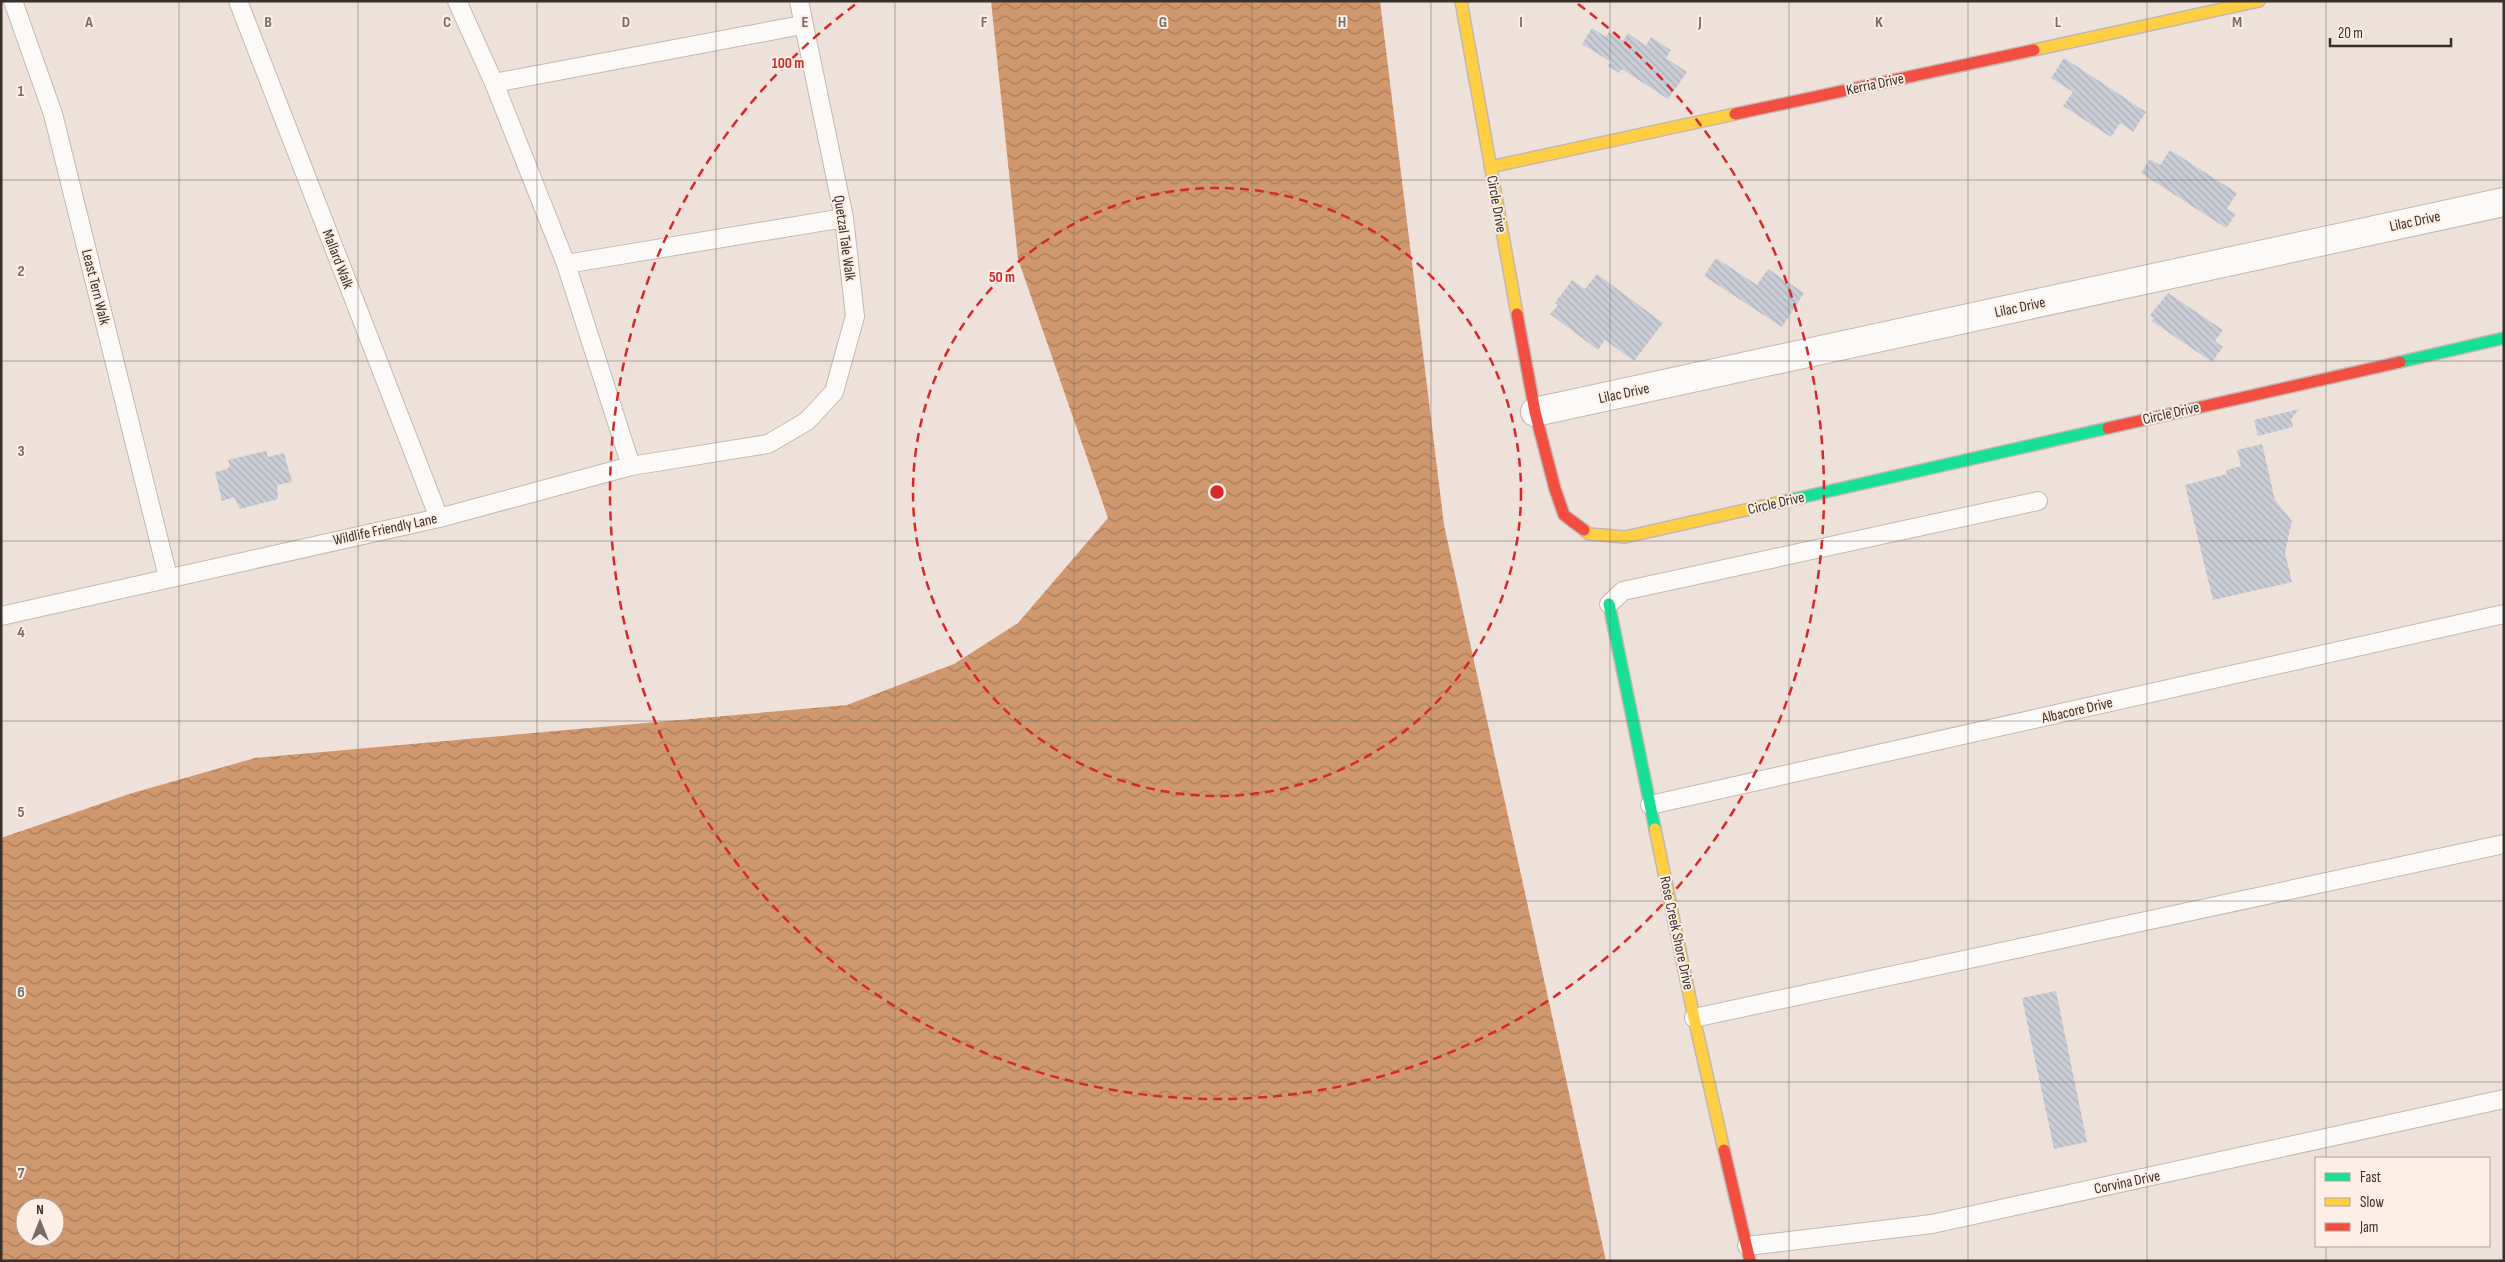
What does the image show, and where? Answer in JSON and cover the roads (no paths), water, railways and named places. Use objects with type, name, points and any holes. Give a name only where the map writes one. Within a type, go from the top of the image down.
[{"type":"street","name":"Circle Drive","points":[[1461,1],[1535,412],[1555,489],[1564,515],[1589,534],[1625,537],[2504,338]]},
{"type":"street","name":"Kerria Drive","points":[[1490,167],[2260,1]]},
{"type":"street","name":"Lilac Drive","points":[[1535,412],[2504,202]]},
{"type":"street","name":"Rose Creek Shore Drive","points":[[1609,604],[1694,1018],[1749,1253]]},
{"type":"lane","name":"Least Tern Walk","points":[[13,1],[53,114],[168,577]]},
{"type":"lane","name":"Mallard Walk","points":[[238,1],[439,518]]},
{"type":"lane","points":[[457,1],[494,83],[566,264],[631,466]]},
{"type":"lane","name":"Quetzal Tale Walk","points":[[768,444],[807,421],[834,392],[855,316],[844,218],[802,25],[799,1]]},
{"type":"lane","points":[[494,83],[802,25]]},
{"type":"lane","points":[[566,264],[844,218]]},
{"type":"lane","name":"Wildlife Friendly Lane","points":[[1,616],[168,577],[439,518],[631,466],[768,444]]},
{"type":"lane","points":[[1609,604],[1623,591],[2038,501]]},
{"type":"lane","name":"Albacore Drive","points":[[1650,805],[2504,614]]},
{"type":"lane","points":[[1694,1018],[2504,844]]},
{"type":"lane","name":"Corvina Drive","points":[[1749,1253],[1932,1224],[2504,1100]]},
{"type":"water","points":[[991,1],[1380,1],[1444,525],[1606,1261],[1,1261],[1,838],[129,794],[255,758],[847,705],[954,664],[1018,623],[1108,518],[1018,259]]}]
